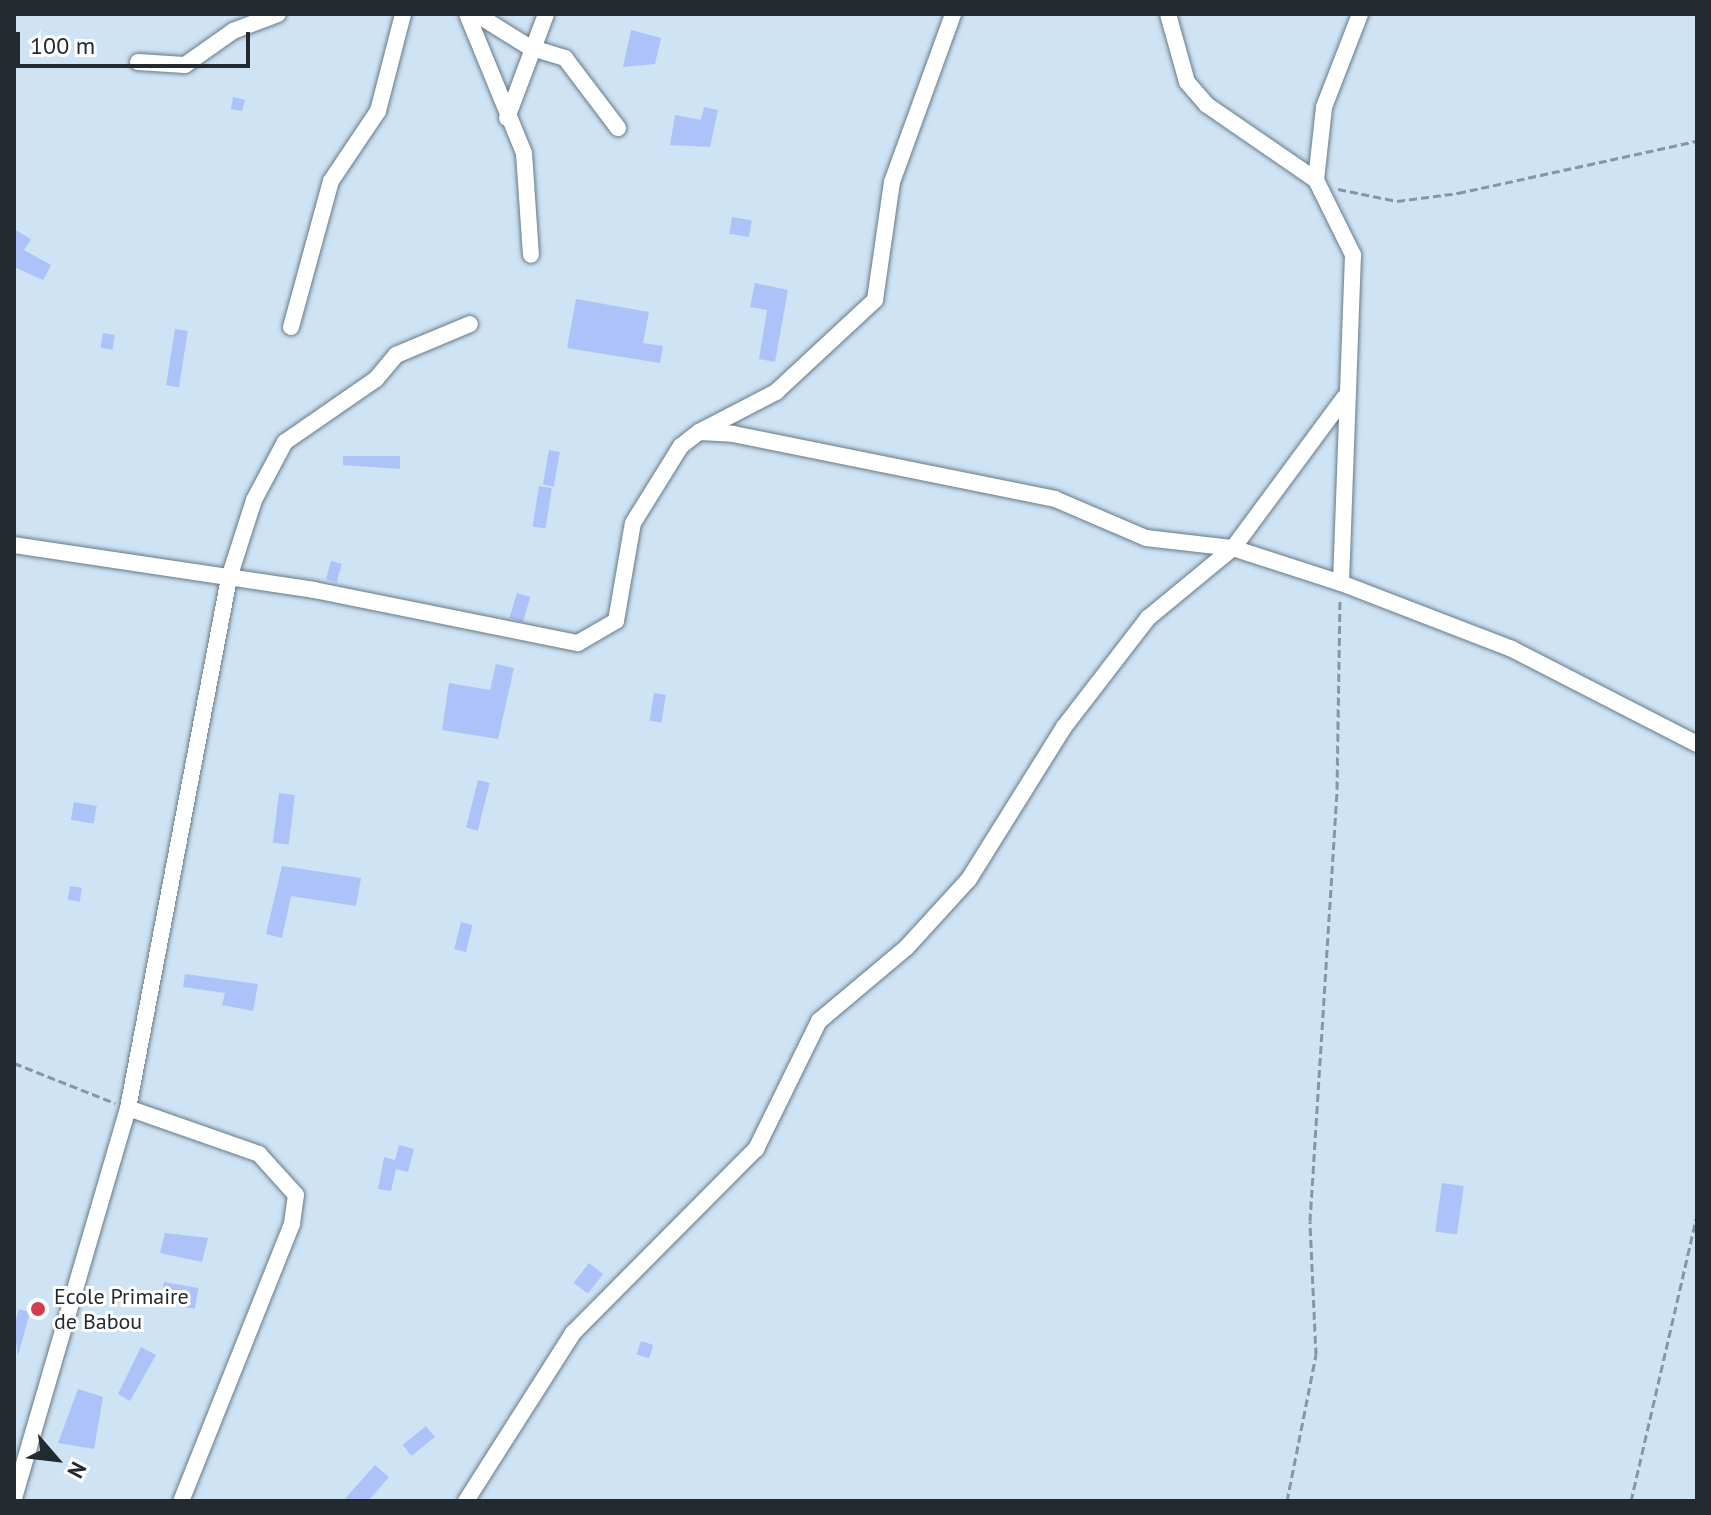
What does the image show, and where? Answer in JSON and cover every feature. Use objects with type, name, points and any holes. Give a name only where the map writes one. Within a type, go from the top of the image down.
[{"type":"street","points":[[138,62],[185,65],[233,31],[278,14]]},
{"type":"street","points":[[388,14],[398,33]]},
{"type":"street","points":[[291,327],[331,181],[378,111],[403,14]]},
{"type":"street","points":[[467,14],[498,80],[507,118],[524,153],[531,255]]},
{"type":"street","points":[[476,14],[529,47],[565,58],[618,128]]},
{"type":"street","points":[[507,118],[529,47],[546,14]]},
{"type":"street","points":[[14,545],[593,640],[621,609],[633,523],[644,500],[699,432],[776,392],[875,300],[892,182],[953,14]]},
{"type":"street","points":[[1168,14],[1187,82],[1207,105],[1316,180],[1353,255],[1344,398],[1341,583]]},
{"type":"street","points":[[1316,180],[1324,107],[1360,14]]},
{"type":"street","points":[[14,1498],[128,1108],[229,578],[254,500],[285,442],[376,379],[396,355],[470,324]]},
{"type":"street","points":[[466,1501],[573,1333],[756,1149],[819,1021],[939,915],[990,852],[1064,727],[1148,618],[1233,548],[1344,398]]},
{"type":"street","points":[[699,432],[1055,499],[1146,538],[1233,548],[1341,583],[1512,649],[1697,744]]},
{"type":"street","points":[[128,1108],[259,1154],[296,1195],[292,1224],[181,1501]]},
{"type":"path","points":[[1316,180],[1397,201],[1535,179],[1697,141]]},
{"type":"path","points":[[1287,1501],[1316,1355],[1310,1221],[1337,789],[1341,583]]},
{"type":"path","points":[[14,1063],[128,1108]]},
{"type":"path","points":[[1631,1501],[1697,1216]]},
{"type":"building","points":[[631,30],[661,38],[655,64],[623,67]]},
{"type":"building","points":[[233,97],[245,100],[242,111],[231,109]]},
{"type":"building","points":[[704,107],[718,110],[710,147],[670,145],[675,115],[701,120]]},
{"type":"building","points":[[732,217],[752,220],[749,237],[729,234]]},
{"type":"building","points":[[14,229],[31,239],[24,250],[51,265],[43,280],[14,267]]},
{"type":"building","points":[[755,283],[788,290],[775,362],[759,359],[767,310],[750,307]]},
{"type":"building","points":[[576,299],[649,312],[643,343],[663,346],[660,363],[567,348]]},
{"type":"building","points":[[175,329],[188,331],[179,387],[166,385]]},
{"type":"building","points":[[103,333],[115,335],[113,350],[101,348]]},
{"type":"building","points":[[549,450],[560,452],[554,486],[543,484]]},
{"type":"building","points":[[343,456],[400,456],[400,469],[343,465]]},
{"type":"building","points":[[539,486],[552,488],[545,529],[533,526]]},
{"type":"building","points":[[331,561],[342,564],[337,582],[326,579]]},
{"type":"building","points":[[517,593],[530,597],[523,622],[509,618]]},
{"type":"building","points":[[496,664],[514,668],[498,739],[442,730],[449,683],[490,690]]},
{"type":"building","points":[[654,693],[666,695],[661,723],[650,721]]},
{"type":"building","points":[[478,780],[490,783],[478,830],[466,828]]},
{"type":"building","points":[[279,793],[295,795],[289,845],[273,843]]},
{"type":"building","points":[[74,802],[97,806],[94,824],[71,820]]},
{"type":"building","points":[[282,866],[361,878],[356,906],[291,896],[282,938],[266,934]]},
{"type":"building","points":[[70,886],[82,888],[80,902],[68,900]]},
{"type":"building","points":[[461,922],[473,925],[466,952],[454,949]]},
{"type":"building","points":[[185,974],[258,984],[253,1011],[222,1005],[225,993],[183,987]]},
{"type":"building","points":[[399,1145],[414,1149],[408,1172],[396,1169],[391,1191],[378,1189],[384,1157],[395,1160]]},
{"type":"building","points":[[1442,1183],[1464,1186],[1457,1235],[1435,1232]]},
{"type":"building","points":[[165,1233],[208,1238],[202,1262],[160,1253]]},
{"type":"building","points":[[589,1263],[603,1274],[588,1294],[574,1283]]},
{"type":"building","points":[[164,1282],[198,1288],[195,1309],[160,1303]]},
{"type":"building","points":[[19,1309],[30,1312],[18,1356],[14,1326]]},
{"type":"building","points":[[641,1341],[653,1345],[649,1358],[637,1354]]},
{"type":"building","points":[[141,1347],[156,1355],[130,1401],[118,1394]]},
{"type":"building","points":[[78,1389],[103,1397],[94,1449],[58,1443]]},
{"type":"building","points":[[426,1426],[435,1437],[411,1456],[403,1445]]},
{"type":"building","points":[[375,1465],[389,1477],[368,1501],[343,1501]]},
{"type":"place","name":"Ecole Primaire de Babou","points":[[38,1309]]}]
